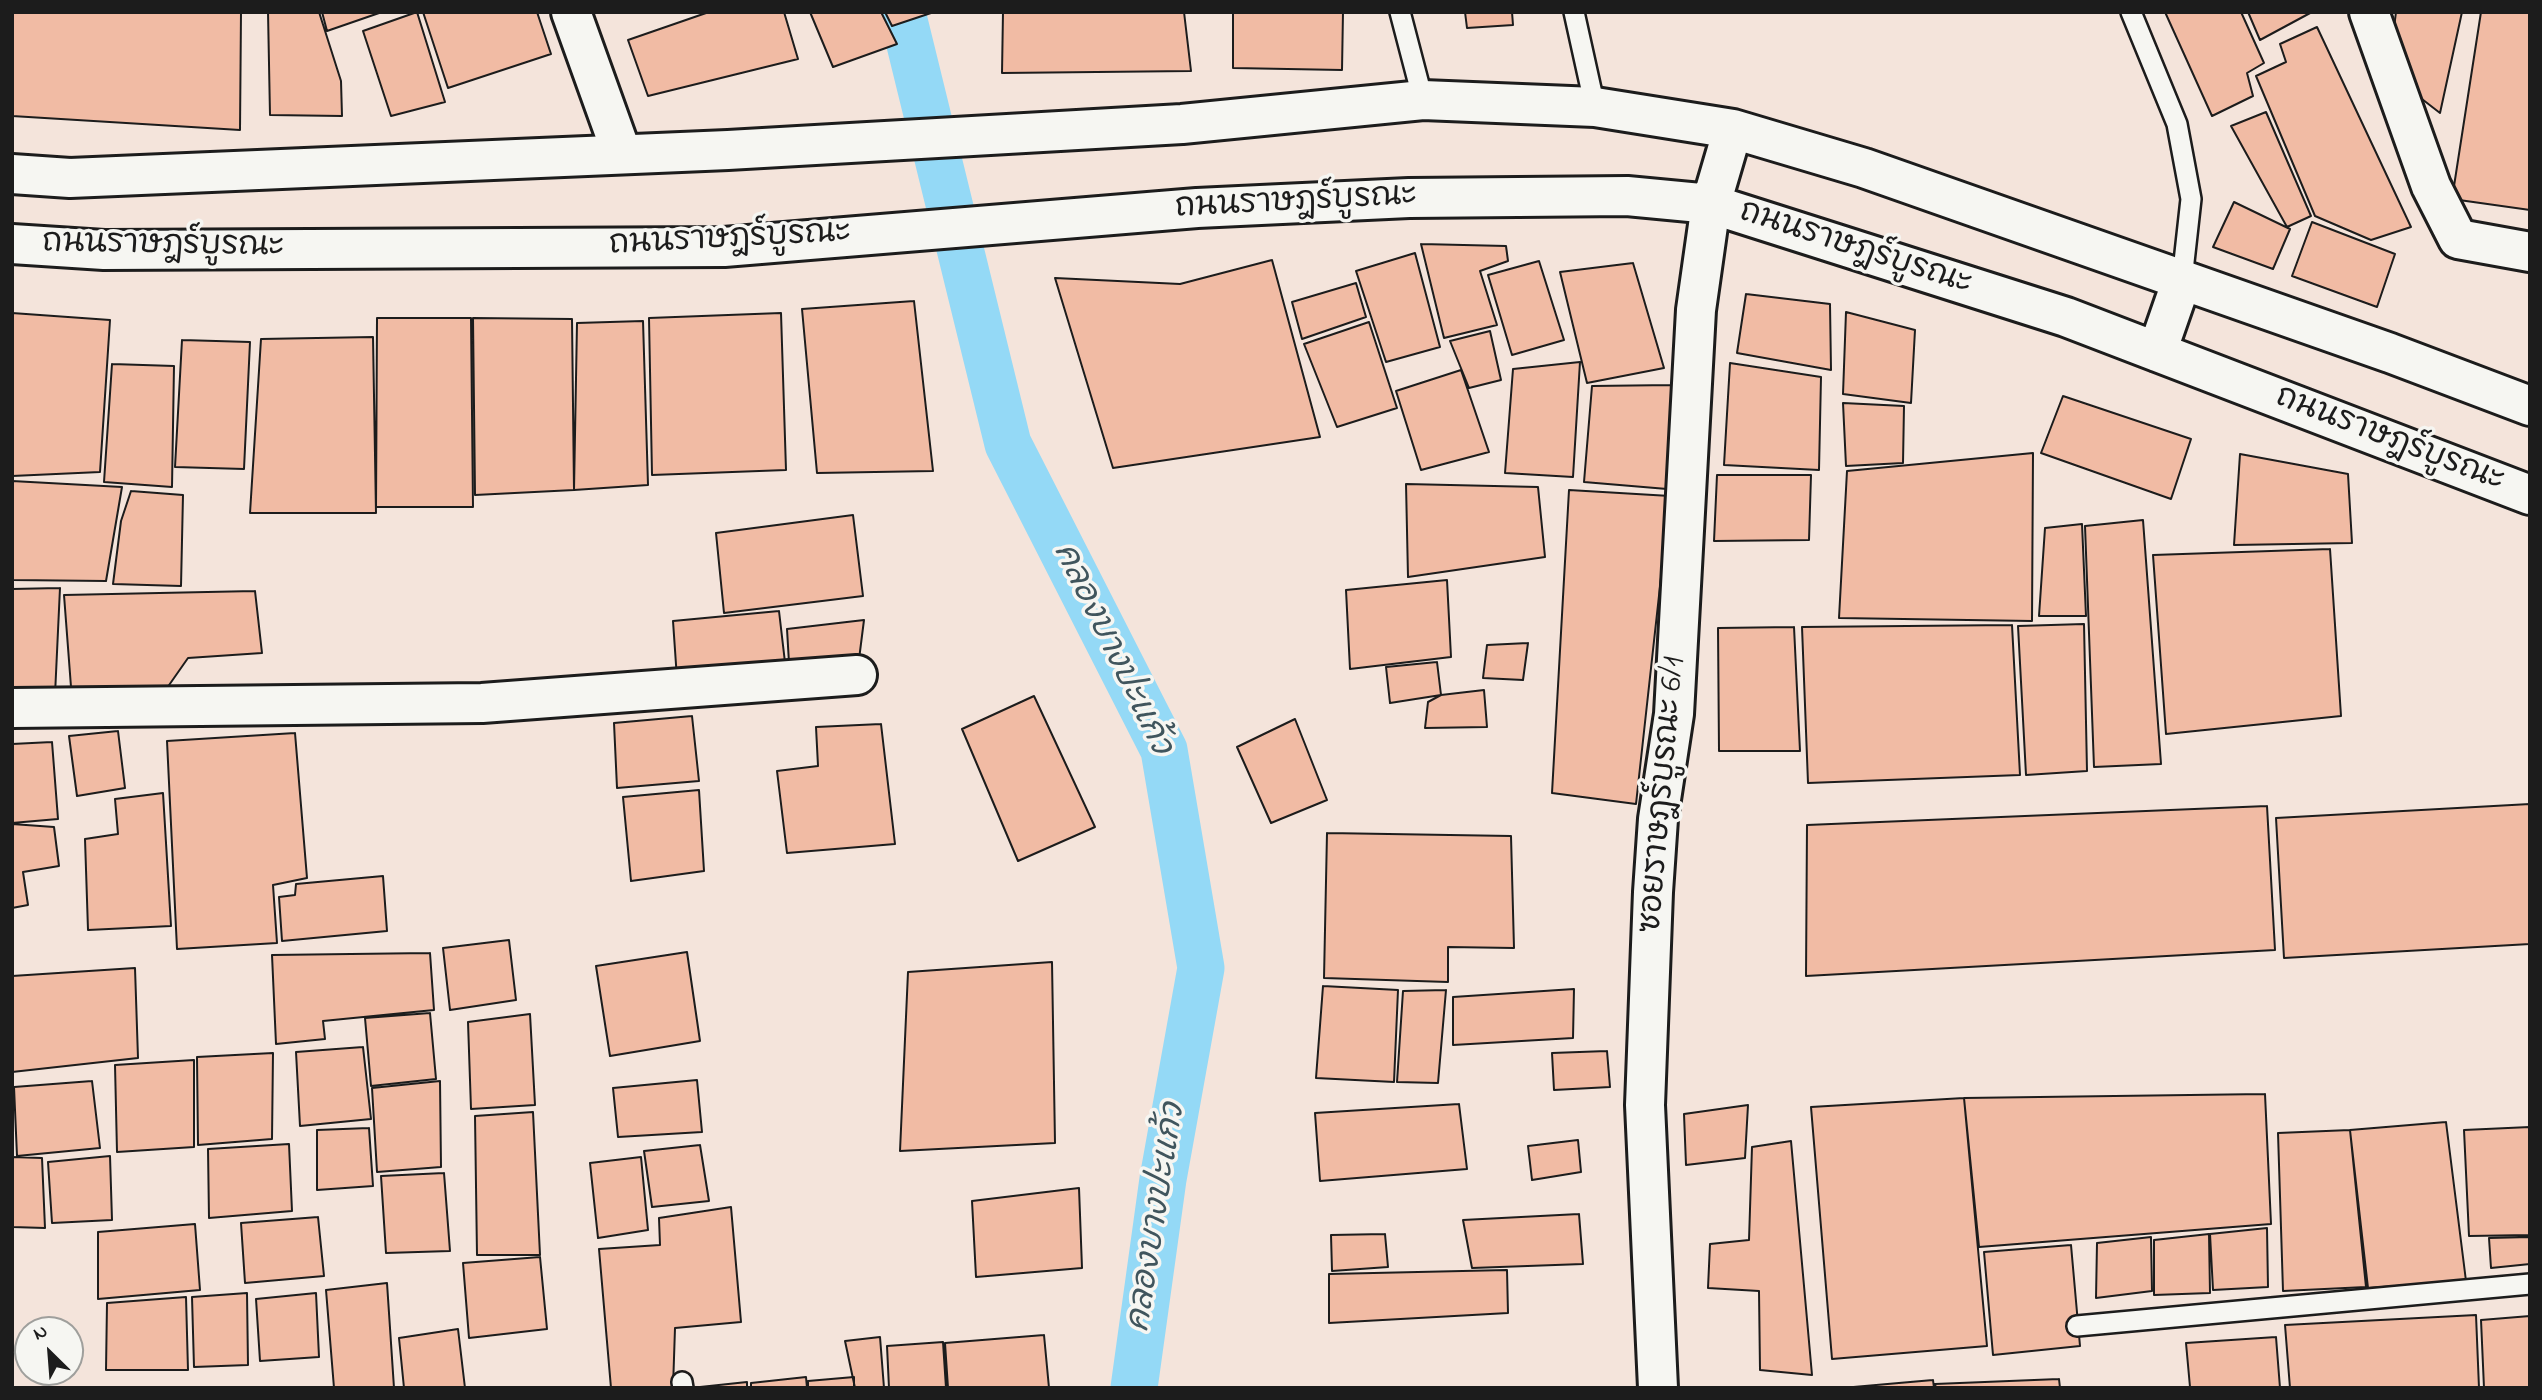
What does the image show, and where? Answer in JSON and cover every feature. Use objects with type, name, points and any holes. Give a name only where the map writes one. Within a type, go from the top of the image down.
[{"type":"main road","points":[[571,12],[622,154]]},
{"type":"main road","points":[[2369,12],[2431,186],[2458,239],[2530,252]]},
{"type":"main road","points":[[12,174],[70,178],[728,149],[1182,124],[1423,100],[1595,107],[1733,129],[1864,168],[2530,406]]},
{"type":"main road","name":"ซอยราษฎร์บูรณะ 6/1","points":[[1658,1388],[1645,1105],[1653,892],[1658,819],[1674,714],[1696,310],[1711,204],[1733,129]]},
{"type":"main road","name":"ถนนราษฎร์บูรณะ","points":[[12,244],[104,250],[724,247],[1198,208],[1409,198],[1600,196],[1711,204],[2066,317],[2530,495]]},
{"type":"main road","points":[[2157,352],[2182,280]]},
{"type":"main road","points":[[12,708],[482,703],[857,675]]},
{"type":"lane","points":[[1400,12],[1423,100]]},
{"type":"lane","points":[[1574,12],[1595,107]]},
{"type":"lane","points":[[2131,12],[2179,136],[2191,199],[2182,280]]},
{"type":"lane","points":[[2077,1326],[2530,1284]]},
{"type":"building","points":[[12,12],[241,12],[240,130],[12,116]]},
{"type":"building","points":[[268,12],[319,12],[341,81],[342,116],[270,115]]},
{"type":"building","points":[[322,12],[382,12],[327,31]]},
{"type":"building","points":[[417,12],[445,102],[391,116],[363,31]]},
{"type":"building","points":[[423,12],[537,12],[551,54],[448,88]]},
{"type":"building","points":[[709,12],[784,12],[798,59],[648,96],[628,40]]},
{"type":"building","points":[[810,12],[881,12],[897,44],[833,67]]},
{"type":"building","points":[[885,12],[934,12],[892,26]]},
{"type":"building","points":[[1003,12],[1184,12],[1191,71],[1002,73]]},
{"type":"building","points":[[1233,12],[1343,12],[1342,70],[1233,68]]},
{"type":"building","points":[[1465,12],[1512,12],[1513,25],[1467,28]]},
{"type":"building","points":[[2165,12],[2241,12],[2264,63],[2247,73],[2253,96],[2212,116]]},
{"type":"building","points":[[2248,12],[2312,12],[2260,40]]},
{"type":"building","points":[[2396,12],[2462,12],[2440,113],[2409,89],[2393,36]]},
{"type":"building","points":[[2481,12],[2530,12],[2530,210],[2452,199]]},
{"type":"building","points":[[2317,27],[2411,227],[2371,240],[2315,216],[2256,76],[2286,62],[2280,44]]},
{"type":"building","points":[[2266,112],[2311,216],[2287,227],[2231,126]]},
{"type":"building","points":[[2234,202],[2290,229],[2273,269],[2213,247]]},
{"type":"building","points":[[2312,222],[2395,254],[2377,307],[2292,276]]},
{"type":"building","points":[[1421,244],[1506,246],[1508,261],[1480,271],[1497,325],[1444,338]]},
{"type":"building","points":[[1415,253],[1440,347],[1386,362],[1356,271]]},
{"type":"building","points":[[1272,260],[1320,437],[1113,468],[1055,278],[1180,284]]},
{"type":"building","points":[[1539,261],[1564,340],[1512,355],[1488,275]]},
{"type":"building","points":[[1633,263],[1664,368],[1587,383],[1560,272]]},
{"type":"building","points":[[1356,283],[1366,317],[1302,339],[1292,302]]},
{"type":"building","points":[[1746,294],[1830,304],[1831,370],[1737,353]]},
{"type":"building","points":[[914,301],[933,471],[817,473],[802,309]]},
{"type":"building","points":[[1846,312],[1915,330],[1911,403],[1843,394]]},
{"type":"building","points":[[12,313],[110,320],[100,472],[12,476]]},
{"type":"building","points":[[781,313],[786,470],[652,475],[649,318]]},
{"type":"building","points":[[377,318],[471,318],[473,507],[376,507]]},
{"type":"building","points":[[473,318],[572,319],[574,490],[475,495]]},
{"type":"building","points":[[643,321],[648,485],[574,490],[577,323]]},
{"type":"building","points":[[1369,322],[1397,408],[1337,427],[1304,344]]},
{"type":"building","points":[[1490,331],[1501,380],[1469,388],[1450,341]]},
{"type":"building","points":[[373,337],[376,513],[250,513],[261,339]]},
{"type":"building","points":[[182,340],[250,342],[244,469],[175,467]]},
{"type":"building","points":[[1580,362],[1573,477],[1505,473],[1513,369]]},
{"type":"building","points":[[1730,363],[1821,377],[1819,470],[1724,465]]},
{"type":"building","points":[[112,364],[174,366],[172,487],[104,482]]},
{"type":"building","points":[[1461,370],[1489,452],[1421,470],[1396,391]]},
{"type":"building","points":[[1673,385],[1667,489],[1584,482],[1592,386]]},
{"type":"building","points":[[2063,396],[2191,439],[2171,499],[2041,453]]},
{"type":"building","points":[[1843,403],[1904,406],[1903,463],[1846,466]]},
{"type":"building","points":[[2033,453],[2032,621],[1839,618],[1847,471]]},
{"type":"building","points":[[2240,454],[2348,474],[2352,543],[2234,545]]},
{"type":"building","points":[[1717,475],[1811,475],[1809,540],[1714,541]]},
{"type":"building","points":[[12,481],[122,487],[106,581],[12,580]]},
{"type":"building","points":[[1406,484],[1538,487],[1545,557],[1408,577]]},
{"type":"building","points":[[1569,490],[1670,496],[1636,804],[1552,793]]},
{"type":"building","points":[[131,491],[183,495],[181,586],[113,584],[121,521]]},
{"type":"building","points":[[853,515],[863,596],[724,613],[716,533]]},
{"type":"building","points":[[2143,520],[2161,764],[2094,767],[2085,526]]},
{"type":"building","points":[[2082,524],[2086,616],[2039,616],[2045,528]]},
{"type":"building","points":[[2330,549],[2341,716],[2166,734],[2153,555]]},
{"type":"building","points":[[1447,580],[1451,657],[1350,669],[1346,590]]},
{"type":"building","points":[[60,588],[55,695],[12,697],[12,589]]},
{"type":"building","points":[[255,591],[262,653],[188,658],[160,698],[72,700],[64,595]]},
{"type":"building","points":[[779,611],[786,671],[677,679],[673,621]]},
{"type":"building","points":[[864,620],[857,675],[790,680],[787,629]]},
{"type":"building","points":[[2084,624],[2087,771],[2026,775],[2018,626]]},
{"type":"building","points":[[2012,625],[2020,775],[1808,783],[1802,627]]},
{"type":"building","points":[[1794,627],[1800,751],[1719,751],[1718,628]]},
{"type":"building","points":[[1528,643],[1523,680],[1483,678],[1487,645]]},
{"type":"building","points":[[1437,662],[1441,695],[1390,703],[1386,667]]},
{"type":"building","points":[[1484,690],[1487,727],[1425,728],[1428,702],[1441,695]]},
{"type":"building","points":[[1034,696],[1095,827],[1018,861],[962,729]]},
{"type":"building","points":[[692,716],[699,781],[617,788],[614,723]]},
{"type":"building","points":[[1295,719],[1327,800],[1271,823],[1237,747]]},
{"type":"building","points":[[881,724],[895,844],[787,853],[777,771],[818,766],[816,727]]},
{"type":"building","points":[[118,731],[125,788],[77,796],[69,736]]},
{"type":"building","points":[[295,733],[307,878],[273,885],[277,943],[177,949],[167,741]]},
{"type":"building","points":[[52,742],[58,819],[12,823],[12,744]]},
{"type":"building","points":[[699,790],[704,871],[631,881],[623,797]]},
{"type":"building","points":[[163,793],[171,926],[88,930],[85,839],[118,834],[115,799]]},
{"type":"building","points":[[2530,804],[2530,944],[2284,958],[2276,818]]},
{"type":"building","points":[[2267,806],[2275,950],[1806,976],[1807,825]]},
{"type":"building","points":[[12,824],[54,827],[59,866],[23,872],[28,905],[12,908]]},
{"type":"building","points":[[1327,833],[1511,836],[1514,948],[1448,947],[1448,982],[1324,978]]},
{"type":"building","points":[[383,876],[387,931],[282,941],[279,897],[295,895],[296,884]]},
{"type":"building","points":[[509,940],[516,1000],[450,1010],[443,948]]},
{"type":"building","points":[[687,952],[700,1041],[610,1056],[596,966]]},
{"type":"building","points":[[430,953],[434,1010],[323,1021],[325,1039],[276,1044],[272,955]]},
{"type":"building","points":[[1052,962],[1055,1143],[900,1151],[908,972]]},
{"type":"building","points":[[135,968],[138,1058],[12,1072],[12,976]]},
{"type":"building","points":[[1323,986],[1398,990],[1394,1082],[1316,1078]]},
{"type":"building","points":[[1574,989],[1573,1038],[1453,1045],[1453,997]]},
{"type":"building","points":[[1446,990],[1438,1083],[1397,1082],[1403,991]]},
{"type":"building","points":[[430,1013],[436,1079],[371,1086],[365,1018]]},
{"type":"building","points":[[530,1014],[535,1105],[471,1109],[468,1022]]},
{"type":"building","points":[[363,1047],[371,1119],[300,1126],[296,1052]]},
{"type":"building","points":[[1607,1051],[1610,1087],[1554,1090],[1552,1053]]},
{"type":"building","points":[[273,1053],[272,1139],[198,1145],[197,1057]]},
{"type":"building","points":[[194,1060],[194,1147],[117,1152],[115,1065]]},
{"type":"building","points":[[697,1080],[702,1132],[618,1137],[613,1088]]},
{"type":"building","points":[[92,1081],[100,1148],[17,1156],[14,1087]]},
{"type":"building","points":[[440,1081],[441,1167],[377,1172],[372,1088]]},
{"type":"building","points":[[2265,1094],[2271,1224],[1979,1247],[1964,1098]]},
{"type":"building","points":[[1964,1098],[1987,1346],[1832,1359],[1811,1107]]},
{"type":"building","points":[[1459,1104],[1467,1169],[1320,1181],[1315,1113]]},
{"type":"building","points":[[1748,1105],[1745,1158],[1686,1165],[1684,1114]]},
{"type":"building","points":[[533,1112],[540,1255],[477,1255],[475,1116]]},
{"type":"building","points":[[2446,1122],[2466,1281],[2368,1288],[2350,1130]]},
{"type":"building","points":[[2530,1127],[2530,1235],[2469,1236],[2464,1130]]},
{"type":"building","points":[[369,1128],[373,1186],[317,1190],[317,1130]]},
{"type":"building","points":[[2350,1130],[2366,1287],[2283,1291],[2278,1133]]},
{"type":"building","points":[[1578,1140],[1581,1172],[1532,1180],[1528,1146]]},
{"type":"building","points":[[1791,1141],[1812,1375],[1760,1370],[1759,1291],[1708,1288],[1710,1244],[1749,1240],[1752,1147]]},
{"type":"building","points":[[289,1144],[292,1211],[209,1218],[208,1149]]},
{"type":"building","points":[[700,1145],[709,1201],[652,1207],[644,1151]]},
{"type":"building","points":[[110,1156],[112,1220],[52,1223],[48,1162]]},
{"type":"building","points":[[12,1157],[42,1158],[45,1228],[12,1227]]},
{"type":"building","points":[[641,1157],[648,1230],[598,1238],[590,1163]]},
{"type":"building","points":[[444,1173],[450,1251],[386,1253],[381,1176]]},
{"type":"building","points":[[1079,1188],[1082,1268],[976,1277],[972,1201]]},
{"type":"building","points":[[731,1207],[741,1322],[675,1328],[673,1388],[611,1388],[599,1249],[660,1245],[659,1218]]},
{"type":"building","points":[[1579,1214],[1583,1264],[1472,1268],[1463,1220]]},
{"type":"building","points":[[318,1217],[324,1276],[245,1283],[241,1223]]},
{"type":"building","points":[[195,1224],[200,1290],[98,1299],[98,1232]]},
{"type":"building","points":[[2267,1228],[2268,1287],[2213,1290],[2210,1234]]},
{"type":"building","points":[[1385,1234],[1388,1267],[1332,1271],[1331,1235]]},
{"type":"building","points":[[2209,1234],[2210,1293],[2154,1295],[2154,1240]]},
{"type":"building","points":[[2151,1237],[2152,1291],[2096,1298],[2097,1243]]},
{"type":"building","points":[[2530,1237],[2530,1264],[2491,1268],[2489,1238]]},
{"type":"building","points":[[2071,1245],[2080,1346],[1993,1355],[1984,1252]]},
{"type":"building","points":[[540,1257],[547,1329],[469,1338],[463,1263]]},
{"type":"building","points":[[1507,1270],[1508,1313],[1329,1323],[1329,1274]]},
{"type":"building","points":[[387,1283],[394,1388],[334,1388],[326,1290]]},
{"type":"building","points":[[247,1293],[248,1365],[194,1367],[192,1297]]},
{"type":"building","points":[[316,1293],[319,1357],[260,1361],[256,1299]]},
{"type":"building","points":[[186,1297],[188,1370],[106,1370],[107,1303]]},
{"type":"building","points":[[2476,1315],[2479,1388],[2290,1388],[2285,1325]]},
{"type":"building","points":[[2530,1316],[2530,1388],[2484,1388],[2481,1320]]},
{"type":"building","points":[[458,1329],[465,1388],[404,1388],[399,1338]]},
{"type":"building","points":[[1044,1335],[1049,1388],[948,1388],[945,1343]]},
{"type":"building","points":[[880,1337],[884,1388],[855,1388],[845,1341]]},
{"type":"building","points":[[2276,1337],[2280,1388],[2187,1388],[2190,1387],[2186,1343]]},
{"type":"building","points":[[943,1342],[946,1388],[889,1388],[887,1346]]},
{"type":"building","points":[[806,1377],[807,1388],[751,1388],[751,1383]]},
{"type":"building","points":[[854,1377],[854,1388],[808,1388],[808,1381]]},
{"type":"building","points":[[2059,1379],[2060,1388],[1936,1388],[1935,1384]]},
{"type":"building","points":[[1933,1380],[1934,1388],[1842,1388]]},
{"type":"building","points":[[747,1382],[747,1388],[700,1388],[700,1387]]},
{"type":"waterway","name":"คลองบางปะแก้ว","points":[[902,12],[1008,444],[1164,750],[1201,968],[1163,1179],[1134,1388]]}]
